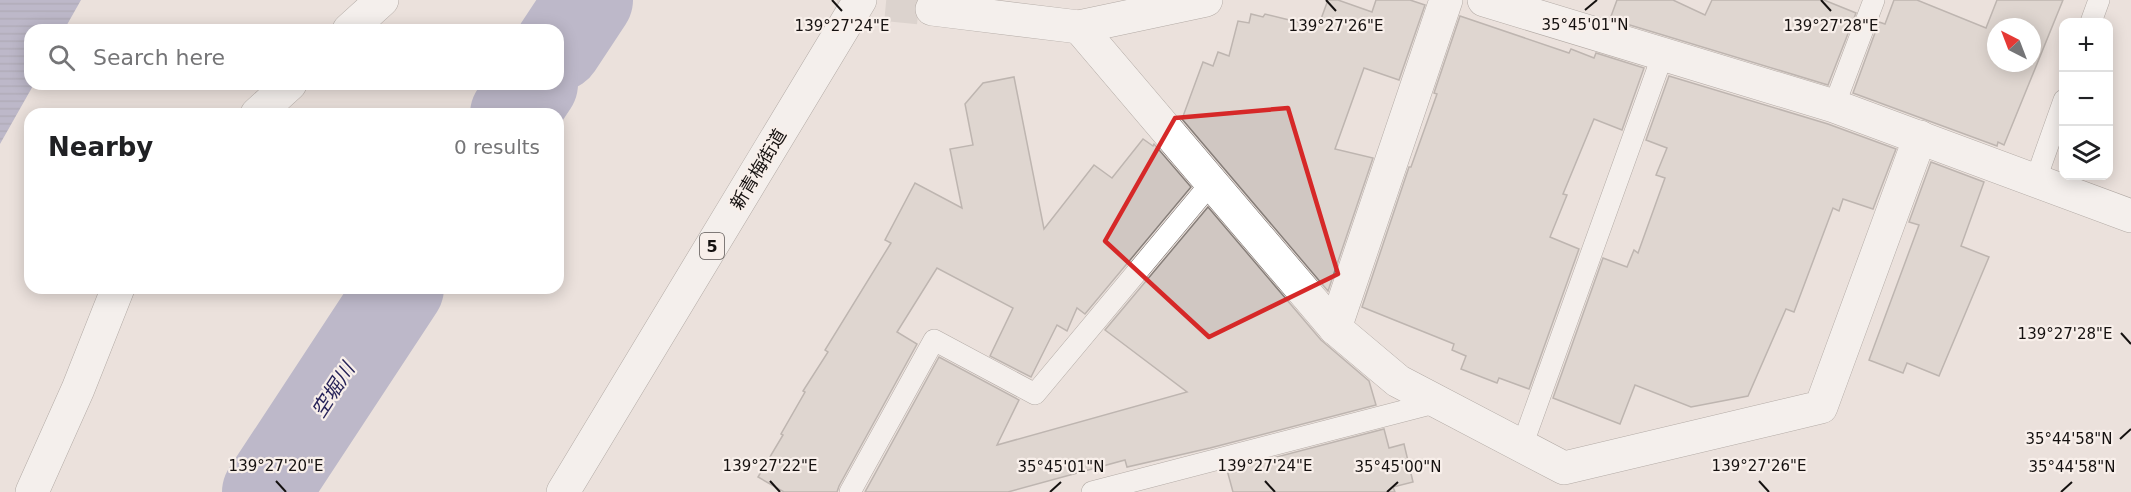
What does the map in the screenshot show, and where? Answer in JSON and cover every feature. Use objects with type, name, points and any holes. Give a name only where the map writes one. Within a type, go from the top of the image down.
[{"type":"street","points":[[356,24],[382,0]]},
{"type":"street","name":"新青梅街道","points":[[564,492],[860,0]]},
{"type":"street","points":[[932,9],[985,7],[1079,27],[1206,0]]},
{"type":"street","points":[[1335,328],[1446,0]]},
{"type":"street","points":[[1484,0],[1834,106],[2131,216]]},
{"type":"street","points":[[1079,27],[1335,328],[1398,381],[1564,468],[1821,407],[1920,137]]},
{"type":"street","points":[[264,108],[283,90]]},
{"type":"street","points":[[32,492],[78,389],[116,294]]},
{"type":"lane","points":[[1834,106],[1874,0]]},
{"type":"lane","points":[[2092,18],[2099,0]]},
{"type":"lane","points":[[1522,446],[1663,54]]},
{"type":"lane","points":[[2036,179],[2059,114]]},
{"type":"lane","points":[[850,492],[934,340],[1035,394],[1212,182]]},
{"type":"lane","points":[[1092,492],[1438,402]]},
{"type":"highlighted area","points":[[1288,108],[1338,274],[1209,337],[1105,241],[1175,118]]},
{"type":"water","points":[[0,0],[81,0],[67,24],[24,24],[24,90],[31,90],[0,144]]},
{"type":"building","points":[[1328,0],[1338,0],[1372,12],[1376,0],[1410,0],[1425,5],[1399,80],[1364,68],[1335,149],[1373,158],[1328,291],[1182,119],[1203,62],[1213,66],[1218,52],[1229,56],[1238,21],[1249,23],[1251,14],[1263,17],[1265,14],[1318,27]]},
{"type":"building","points":[[1617,0],[1673,0],[1705,15],[1712,0],[1824,0],[1856,13],[1828,85],[1610,19]]},
{"type":"building","points":[[1894,0],[1917,0],[1986,28],[1987,25],[1987,72],[2034,72],[2004,145],[1998,142],[1997,146],[1853,93],[1879,22],[1885,24]]},
{"type":"building","points":[[1997,0],[2063,0],[2041,54],[2041,18],[1990,18]]},
{"type":"building","points":[[1460,16],[1569,53],[1571,49],[1594,58],[1596,53],[1644,68],[1622,130],[1594,119],[1563,194],[1567,195],[1550,237],[1579,249],[1529,389],[1499,378],[1497,383],[1461,369],[1466,356],[1452,350],[1454,344],[1362,307],[1409,167],[1411,167],[1437,94],[1434,93]]},
{"type":"building","points":[[1669,76],[1828,124],[1896,149],[1873,209],[1843,199],[1839,211],[1833,208],[1794,312],[1786,309],[1748,396],[1691,407],[1635,385],[1620,424],[1553,398],[1603,258],[1627,267],[1634,250],[1638,253],[1665,178],[1656,175],[1667,148],[1646,140]]},
{"type":"building","points":[[1014,77],[1044,229],[1094,165],[1112,178],[1143,139],[1153,146],[1154,144],[1191,187],[1085,314],[1077,308],[1067,331],[1057,325],[1031,377],[990,356],[1013,308],[937,268],[897,332],[917,344],[837,492],[784,492],[758,477],[783,435],[781,434],[805,392],[803,391],[828,352],[825,350],[891,243],[885,240],[915,183],[962,208],[950,149],[973,145],[965,104],[983,83]]},
{"type":"building","points":[[1931,162],[1984,182],[1961,246],[1989,257],[1939,376],[1907,363],[1903,373],[1869,360],[1919,225],[1909,222]]},
{"type":"building","points":[[1208,207],[1321,340],[1369,381],[1376,405],[1127,467],[1125,460],[1008,492],[865,492],[939,357],[1019,400],[997,445],[1187,392],[1105,330]]},
{"type":"building","points":[[1384,429],[1389,448],[1404,444],[1413,482],[1393,487],[1395,492],[1233,492],[1227,470]]},
{"type":"waterway","name":"空堀川","points":[[564,38],[589,0]]},
{"type":"waterway","name":"空堀川","points":[[518,108],[530,90]]},
{"type":"waterway","name":"空堀川","points":[[266,492],[396,294]]},
{"type":"tunnel","points":[[837,0],[932,9]]}]
